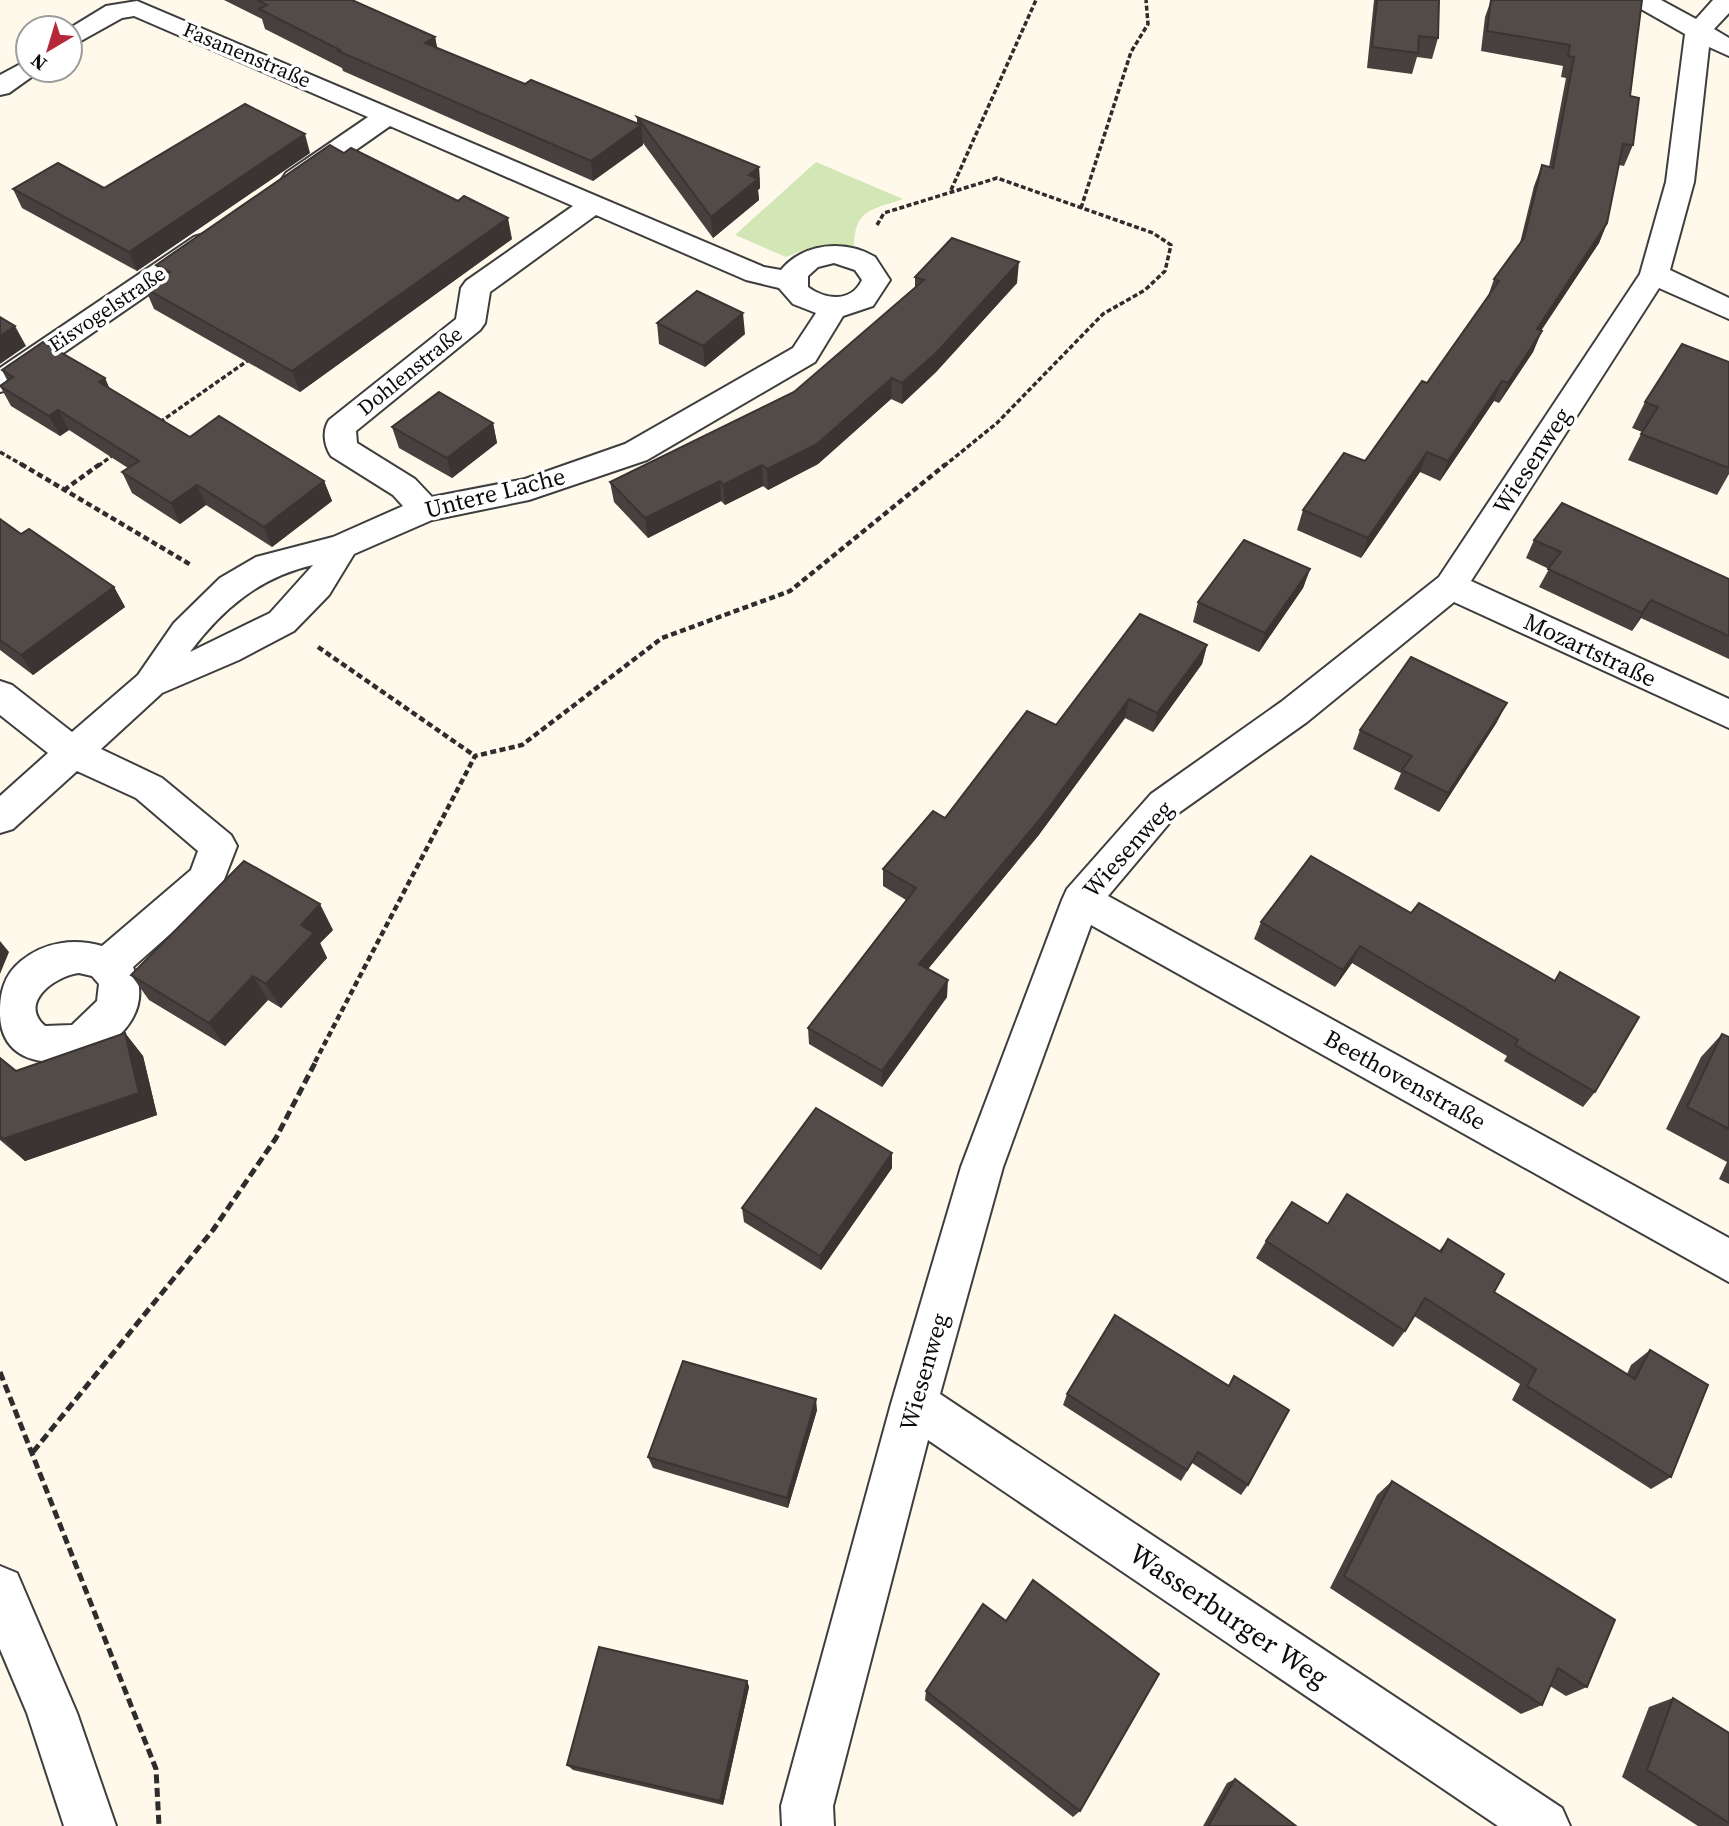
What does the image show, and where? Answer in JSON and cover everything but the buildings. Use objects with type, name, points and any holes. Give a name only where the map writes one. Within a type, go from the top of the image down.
[{"type":"street","points":[[1643,0],[1714,40],[1727,0]]},
{"type":"street","name":"Fasanenstraße","points":[[84,30],[115,11],[137,8],[387,116]]},
{"type":"street","name":"Wiesenweg","points":[[808,1826],[807,1806],[914,1404],[982,1167],[1081,900],[1164,804],[1294,712],[1451,586],[1654,274],[1680,182],[1714,40]]},
{"type":"street","points":[[274,194],[387,116],[756,274],[792,282]]},
{"type":"street","name":"Dohlenstraße","points":[[425,509],[404,487],[342,448],[340,427],[470,323],[475,288],[592,205]]},
{"type":"street","name":"Eisvogelstraße","points":[[0,382],[230,225]]},
{"type":"street","points":[[834,254],[859,259],[874,272],[874,288],[859,302],[834,307],[810,303],[794,290],[792,282],[798,266],[820,255],[834,254]]},
{"type":"street","points":[[1654,274],[1729,310]]},
{"type":"street","name":"Untere Lache","points":[[150,684],[180,636],[231,589],[267,566],[342,546],[425,509],[529,489],[636,452],[804,355],[834,307]]},
{"type":"street","points":[[0,818],[150,684],[227,651],[282,622],[317,586],[342,546]]},
{"type":"street","name":"Mozartstraße","points":[[1451,586],[1729,714]]},
{"type":"street","points":[[0,695],[72,752],[149,788],[218,846],[207,879],[108,964]]},
{"type":"street","name":"Beethovenstraße","points":[[1081,900],[1729,1261]]},
{"type":"street","name":"Wasserburger Weg","points":[[914,1404],[1544,1826]]},
{"type":"street","points":[[0,1590],[52,1713],[90,1826]]},
{"type":"path","points":[[951,190],[1036,0]]},
{"type":"path","points":[[1081,208],[1131,52],[1148,24],[1146,0]]},
{"type":"path","points":[[282,622],[475,756],[522,745],[662,638],[790,591],[997,423],[1103,314],[1146,290],[1164,271],[1171,245],[1153,233],[997,178],[951,190],[884,214],[874,230],[881,250],[859,259]]},
{"type":"path","points":[[152,428],[251,359]]},
{"type":"path","points":[[64,489],[119,451]]},
{"type":"path","points":[[0,452],[231,589]]},
{"type":"path","points":[[33,1452],[213,1230],[276,1138],[475,756]]},
{"type":"path","points":[[0,1372],[156,1769],[159,1826]]},
{"type":"green space","points":[[816,162],[903,199],[873,209],[861,218],[857,225],[854,248],[806,249],[786,257],[735,235]]}]
